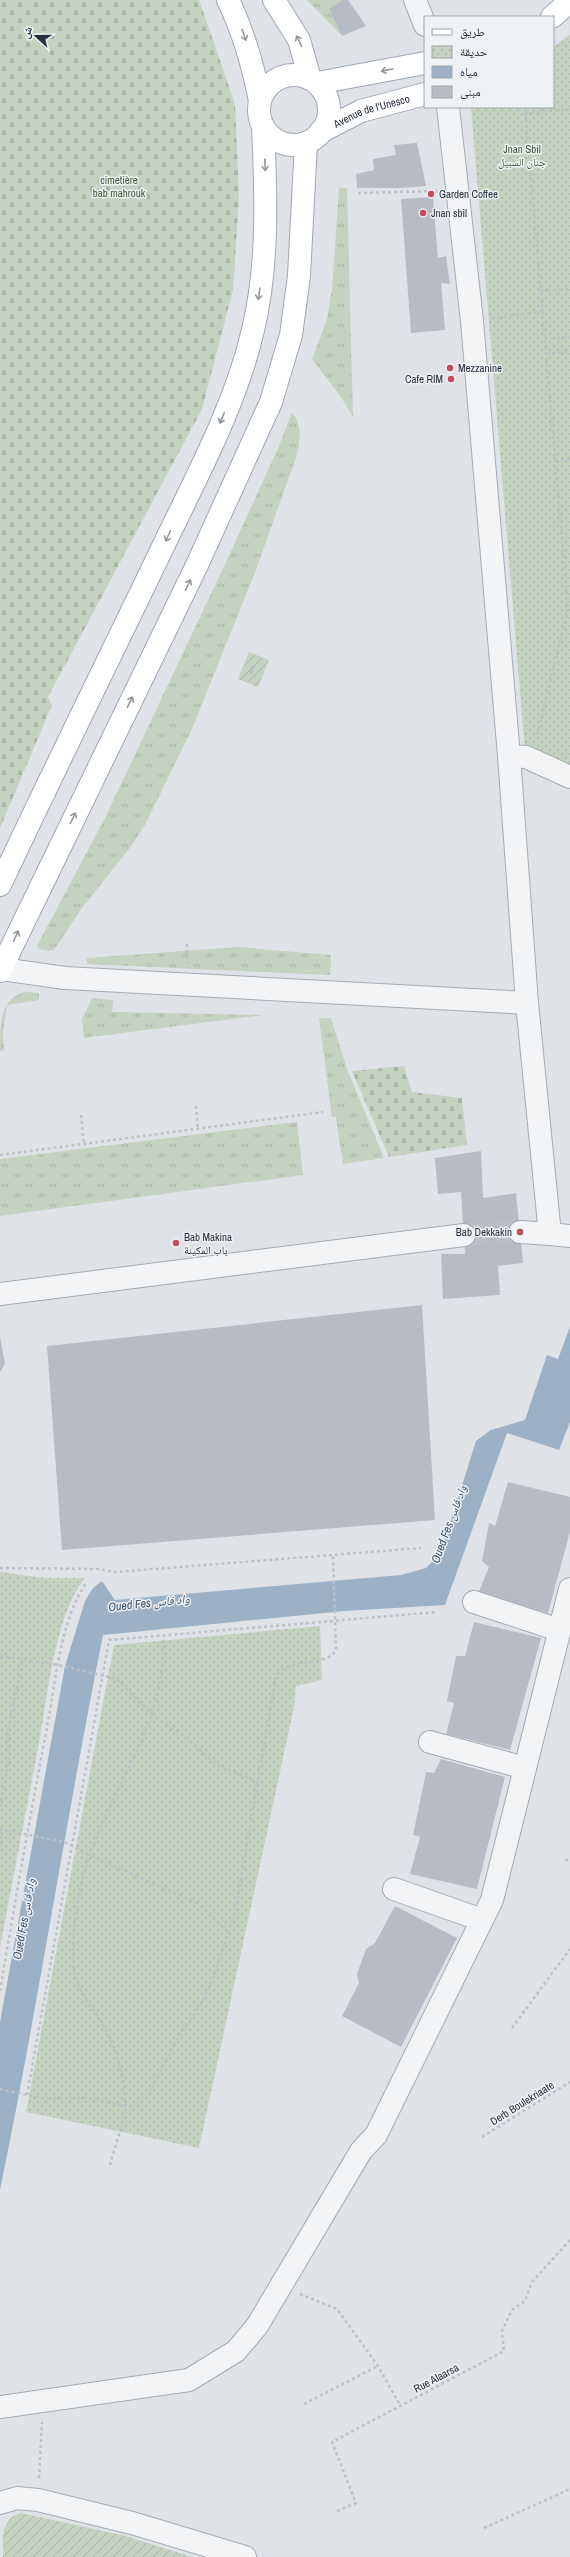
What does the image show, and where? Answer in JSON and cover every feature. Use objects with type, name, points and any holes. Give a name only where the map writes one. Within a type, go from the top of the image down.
[{"type":"main road","points":[[0,885],[192,485],[237,383],[253,330],[262,277],[265,227],[263,126],[260,118],[260,101],[253,65],[243,32],[228,0]]},
{"type":"main road","points":[[1,970],[197,565],[271,402],[291,335],[299,276],[313,138],[327,121],[329,107],[325,94],[314,81],[299,40],[274,0]]},
{"type":"main road","points":[[553,16],[570,1]]},
{"type":"main road","points":[[260,101],[268,87],[280,78],[296,75],[314,81],[424,63]]},
{"type":"main road","name":"Avenue de l'Unesco","points":[[313,138],[361,111],[424,94]]},
{"type":"main road","points":[[263,126],[277,140],[286,144],[313,138]]},
{"type":"street","points":[[415,0],[424,22]]},
{"type":"street","points":[[431,0],[436,16]]},
{"type":"street","points":[[448,108],[472,321],[509,756],[527,1003],[560,1235],[520,1232]]},
{"type":"street","points":[[509,756],[531,759],[570,777]]},
{"type":"street","points":[[1,970],[65,978],[527,1003]]},
{"type":"street","points":[[0,1294],[464,1235]]},
{"type":"street","points":[[0,2407],[188,2380],[236,2351],[257,2326],[282,2287],[361,2151],[376,2135],[492,1900],[570,1590]]},
{"type":"street","points":[[474,1602],[560,1630]]},
{"type":"street","points":[[430,1742],[525,1768]]},
{"type":"street","points":[[394,1888],[482,1920]]},
{"type":"street","points":[[0,2503],[17,2498],[38,2500],[132,2523],[245,2557]]},
{"type":"path","points":[[524,108],[569,607],[531,759]]},
{"type":"path","points":[[525,113],[570,109]]},
{"type":"path","points":[[358,193],[458,191]]},
{"type":"path","points":[[541,291],[570,289]]},
{"type":"path","points":[[472,321],[543,311]]},
{"type":"path","points":[[544,339],[570,337]]},
{"type":"path","points":[[546,354],[570,351]]},
{"type":"path","points":[[555,460],[570,459]]},
{"type":"path","points":[[187,944],[187,969]]},
{"type":"path","points":[[196,1106],[198,1129]]},
{"type":"path","points":[[0,1155],[323,1112]]},
{"type":"path","points":[[81,1115],[84,1144]]},
{"type":"path","points":[[0,1568],[98,1569],[116,1572],[421,1548]]},
{"type":"path","points":[[0,2089],[46,2099],[88,2098],[125,2106],[141,2103],[147,2098],[176,2042],[201,2004],[214,1977],[228,1932],[244,1871],[276,1676],[288,1665],[327,1658],[334,1654],[337,1645],[333,1555]]},
{"type":"path","points":[[0,1991],[26,1834],[58,1665],[73,1606],[87,1582]]},
{"type":"path","points":[[27,2094],[70,1845],[109,1640],[437,1612]]},
{"type":"path","points":[[110,2165],[125,2106],[120,2069],[106,2029],[82,1994],[76,1978],[72,1958],[77,1905],[89,1855],[144,1736],[152,1715],[164,1654],[164,1635]]},
{"type":"path","points":[[0,1656],[65,1666],[117,1679],[152,1715],[185,1736],[217,1765],[258,1782]]},
{"type":"path","points":[[0,1807],[9,1761],[8,1731],[23,1659]]},
{"type":"path","points":[[0,1852],[2,1840],[0,1829],[64,1842],[89,1855],[197,1903],[228,1932]]},
{"type":"path","points":[[565,1860],[570,1860]]},
{"type":"path","points":[[512,2028],[570,1949]]},
{"type":"path","name":"Derb Boulekriaate","points":[[482,2138],[570,2082]]},
{"type":"path","name":"Rue Alaarsa","points":[[337,2511],[356,2503],[332,2442],[504,2351],[502,2331],[512,2310],[525,2301],[532,2282],[570,2240]]},
{"type":"path","points":[[282,2287],[337,2309],[378,2366],[400,2406]]},
{"type":"path","points":[[304,2404],[378,2366]]},
{"type":"path","points":[[38,2500],[43,2401]]},
{"type":"path","points":[[484,2528],[570,2489]]},
{"type":"green space","name":"cimetière bab mahrouk","points":[[0,0],[199,0],[235,104],[239,198],[233,290],[202,409],[48,697],[52,705],[0,828]]},
{"type":"green space","points":[[307,0],[342,0],[329,9],[342,36]]},
{"type":"green space","name":"Jnan Sbil جنان السبيل","points":[[570,35],[570,770],[525,751],[471,108],[554,108],[554,46]]},
{"type":"green space","points":[[339,188],[347,188],[353,417],[341,397],[312,359],[327,319],[332,290]]},
{"type":"green space","points":[[292,412],[299,426],[300,436],[298,452],[256,570],[192,729],[145,825],[132,845],[82,908],[54,950],[49,951],[39,949],[37,946],[106,816],[226,562],[279,446]]},
{"type":"green space","points":[[249,652],[269,660],[258,687],[238,679]]},
{"type":"green space","points":[[238,947],[331,955],[330,975],[87,964],[87,958]]},
{"type":"green space","points":[[25,992],[39,993],[39,1000],[7,1005],[3,1032],[4,1050],[0,1051],[1,1022],[6,1006],[11,1000],[17,995]]},
{"type":"green space","points":[[92,998],[113,1000],[112,1012],[263,1015],[84,1038],[82,1019]]},
{"type":"green space","points":[[319,1018],[331,1018],[347,1069],[384,1158],[343,1164],[336,1117],[332,1117]]},
{"type":"green space","points":[[404,1066],[412,1092],[462,1098],[467,1145],[389,1157],[352,1071]]},
{"type":"green space","points":[[297,1122],[303,1175],[0,1216],[0,1159]]},
{"type":"green space","points":[[0,1572],[45,1578],[85,1578],[75,1593],[60,1631],[50,1676],[0,1948]]},
{"type":"green space","points":[[320,1626],[322,1680],[296,1686],[294,1707],[199,2148],[26,2112],[114,1645]]},
{"type":"green space","points":[[21,2513],[126,2536],[192,2557],[3,2557],[3,2537],[6,2525],[14,2516]]},
{"type":"water","name":"Oued Fes واد فاس","points":[[570,1327],[570,1422],[559,1450],[507,1433],[445,1605],[344,1611],[103,1635],[27,2052],[0,2190],[0,2022],[65,1666],[85,1601],[93,1588],[102,1581],[115,1600],[401,1575],[426,1568],[438,1556],[443,1546],[476,1441],[491,1430],[525,1420],[547,1355],[558,1359]]},
{"type":"building","points":[[342,0],[348,0],[366,26],[342,36],[329,9]]},
{"type":"building","points":[[417,143],[426,186],[399,188],[357,188],[356,174],[374,170],[373,159],[396,155],[394,145]]},
{"type":"building","points":[[433,197],[438,258],[446,256],[450,284],[441,283],[445,330],[411,333],[401,199]]},
{"type":"building","points":[[252,665],[255,666],[252,674],[249,672]]},
{"type":"building","points":[[481,1151],[483,1198],[516,1193],[523,1263],[498,1266],[500,1295],[443,1299],[441,1254],[465,1254],[461,1192],[438,1194],[435,1158]]},
{"type":"building","points":[[422,1305],[435,1520],[62,1550],[47,1346]]},
{"type":"building","points":[[0,1337],[5,1364],[0,1372]]},
{"type":"building","points":[[508,1482],[570,1497],[570,1532],[548,1613],[477,1596],[489,1567],[482,1561],[489,1523],[495,1526]]},
{"type":"building","points":[[474,1622],[541,1638],[510,1750],[446,1734],[454,1703],[447,1701],[456,1656],[465,1656]]},
{"type":"building","points":[[441,1759],[505,1777],[477,1889],[410,1874],[420,1837],[413,1835],[426,1772],[434,1773]]},
{"type":"building","points":[[395,1906],[457,1938],[401,2047],[342,2016],[359,1983],[357,1974],[366,1949],[375,1943]]},
{"type":"tunnel","points":[[464,1235],[520,1232]]},
{"type":"place","name":"Garden Coffee","points":[[431,194]]},
{"type":"place","name":"Jnan sbil","points":[[423,213]]},
{"type":"place","name":"Mezzanine","points":[[450,368]]},
{"type":"place","name":"Cafe RIM","points":[[451,379]]},
{"type":"place","name":"Bab Dekkakin","points":[[520,1232]]},
{"type":"place","name":"Bab Makina باب المكينة","points":[[176,1243]]}]
